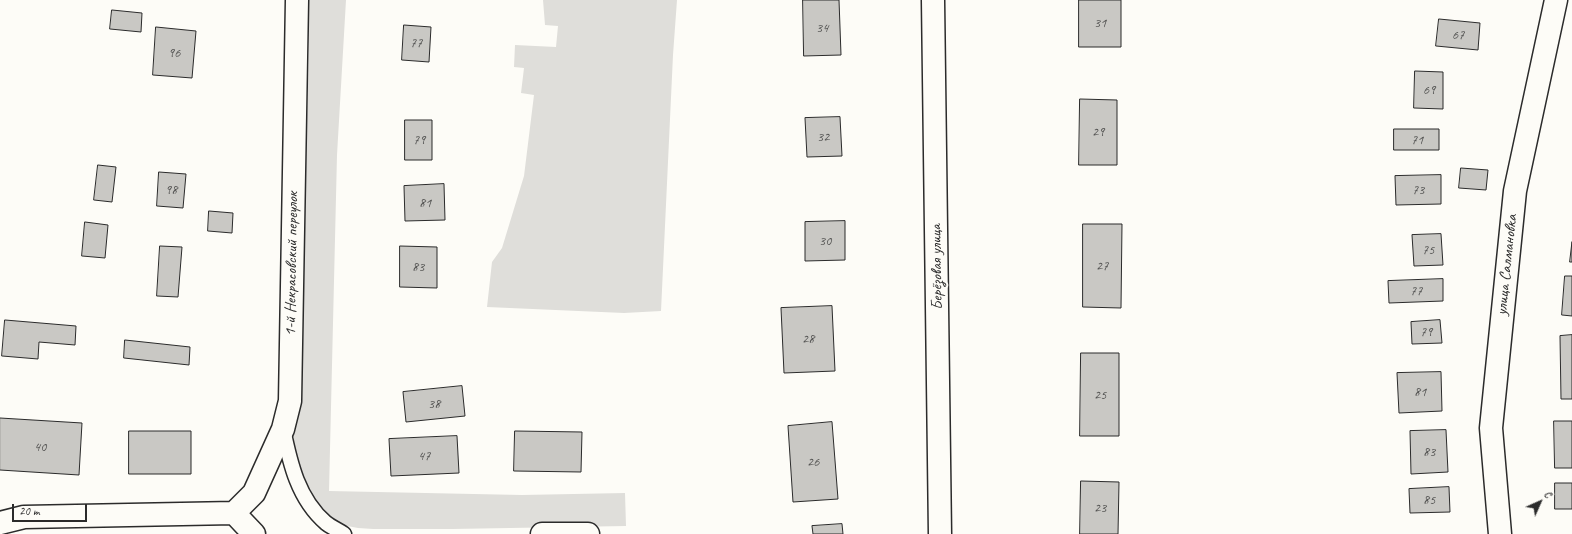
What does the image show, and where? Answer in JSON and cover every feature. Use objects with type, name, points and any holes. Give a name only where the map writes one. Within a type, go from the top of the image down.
[{"type":"street","name":"1-й Некрасовский переулок","points":[[234,513],[254,492],[283,429],[290,401],[297,0]]},
{"type":"street","name":"Берёзовая улица","points":[[933,0],[940,534]]},
{"type":"street","name":"улица Салмановка","points":[[1500,534],[1491,428],[1512,215],[1515,191],[1556,0]]},
{"type":"street","points":[[0,523],[24,517],[234,513],[254,534]]},
{"type":"street","points":[[542,534],[588,534]]},
{"type":"lane","points":[[283,429],[288,453],[297,482],[310,506],[326,523],[344,534]]},
{"type":"shaded area","points":[[308,0],[346,0],[337,155],[329,491],[522,495],[625,493],[626,526],[452,529],[358,528],[342,525],[328,518],[307,490],[294,449],[294,433],[299,412],[302,360],[302,282],[309,53]]},
{"type":"shaded area","points":[[543,0],[677,0],[661,311],[624,313],[487,307],[492,262],[502,248],[524,176],[534,95],[521,93],[524,68],[514,67],[515,45],[556,47],[558,26],[545,25]]},
{"type":"building","points":[[803,0],[839,0],[841,55],[804,56]]},
{"type":"building","points":[[1079,0],[1121,0],[1121,47],[1079,47]]},
{"type":"building","points":[[112,10],[142,13],[141,32],[110,29]]},
{"type":"building","points":[[1439,19],[1480,23],[1478,50],[1436,46]]},
{"type":"building","points":[[404,25],[431,27],[429,62],[402,60]]},
{"type":"building","points":[[156,27],[196,31],[192,78],[153,75]]},
{"type":"building","points":[[1415,71],[1443,72],[1443,109],[1414,108]]},
{"type":"building","points":[[1080,99],[1117,100],[1117,165],[1079,165]]},
{"type":"building","points":[[840,117],[842,156],[807,157],[805,118]]},
{"type":"building","points":[[405,120],[432,120],[432,160],[405,160]]},
{"type":"building","points":[[1394,129],[1439,129],[1439,150],[1394,150]]},
{"type":"building","points":[[98,165],[116,167],[112,202],[94,200]]},
{"type":"building","points":[[1461,168],[1488,170],[1486,190],[1459,188]]},
{"type":"building","points":[[159,172],[186,174],[183,208],[157,206]]},
{"type":"building","points":[[1441,175],[1441,204],[1396,205],[1395,176]]},
{"type":"building","points":[[444,184],[445,220],[405,221],[404,186]]},
{"type":"building","points":[[209,211],[233,213],[232,233],[208,231]]},
{"type":"building","points":[[845,221],[845,260],[805,261],[805,222]]},
{"type":"building","points":[[85,222],[108,225],[105,258],[82,256]]},
{"type":"building","points":[[1083,224],[1122,224],[1121,308],[1083,307]]},
{"type":"building","points":[[1441,234],[1443,265],[1414,266],[1412,235]]},
{"type":"building","points":[[1572,242],[1572,262],[1570,262]]},
{"type":"building","points":[[160,246],[182,247],[178,297],[157,296]]},
{"type":"building","points":[[400,246],[437,247],[437,288],[400,287]]},
{"type":"building","points":[[1565,276],[1572,276],[1572,316],[1562,315]]},
{"type":"building","points":[[1443,279],[1443,301],[1389,303],[1388,281]]},
{"type":"building","points":[[832,306],[835,371],[784,373],[781,308]]},
{"type":"building","points":[[5,320],[76,326],[75,345],[39,342],[38,359],[2,356]]},
{"type":"building","points":[[1440,320],[1442,343],[1412,344],[1411,322]]},
{"type":"building","points":[[1572,335],[1572,399],[1561,399],[1560,336]]},
{"type":"building","points":[[125,340],[190,347],[189,365],[124,358]]},
{"type":"building","points":[[1081,353],[1119,353],[1119,436],[1080,436]]},
{"type":"building","points":[[1441,372],[1442,411],[1399,413],[1397,373]]},
{"type":"building","points":[[462,386],[465,416],[406,422],[403,392]]},
{"type":"building","points":[[0,418],[82,423],[79,475],[0,470]]},
{"type":"building","points":[[1554,421],[1572,421],[1572,468],[1555,468]]},
{"type":"building","points":[[832,422],[838,499],[793,502],[788,426]]},
{"type":"building","points":[[1446,430],[1448,472],[1411,474],[1410,431]]},
{"type":"building","points":[[129,431],[191,431],[191,474],[129,474]]},
{"type":"building","points":[[515,431],[582,432],[581,472],[514,471]]},
{"type":"building","points":[[457,436],[459,473],[391,476],[389,439]]},
{"type":"building","points":[[1081,481],[1119,482],[1118,534],[1080,534]]},
{"type":"building","points":[[1555,483],[1572,483],[1572,509],[1555,509]]},
{"type":"building","points":[[1449,487],[1450,512],[1410,513],[1409,489]]},
{"type":"building","points":[[842,524],[843,534],[813,534],[812,526]]}]
